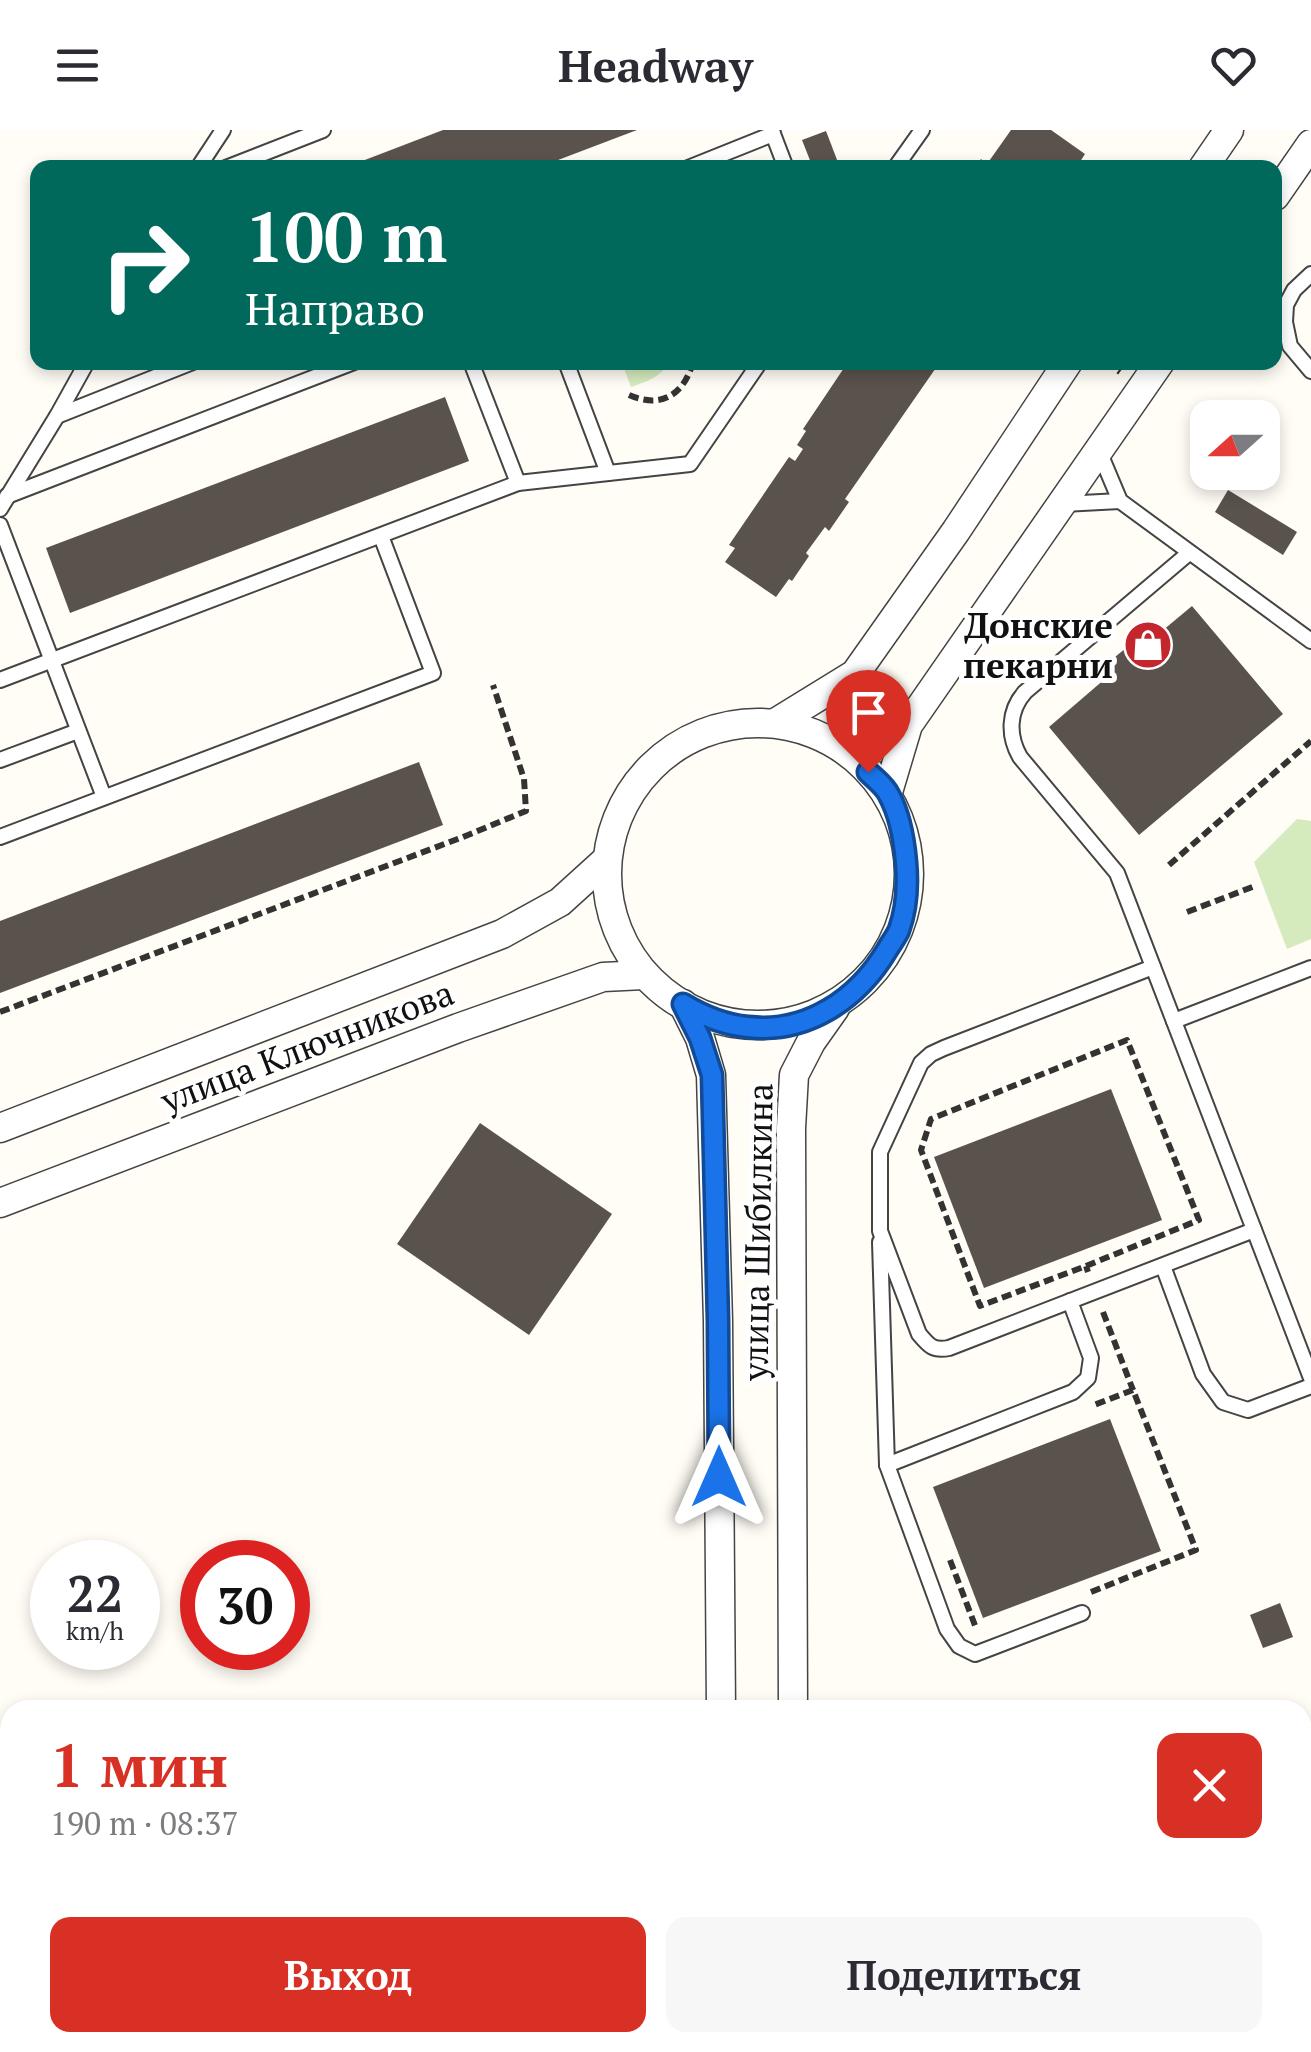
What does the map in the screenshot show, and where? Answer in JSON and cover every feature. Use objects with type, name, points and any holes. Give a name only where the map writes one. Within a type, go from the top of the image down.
[{"type":"street","points":[[1208,160],[1229,130]]},
{"type":"street","points":[[1282,186],[1311,144]]},
{"type":"street","points":[[777,722],[855,674],[1063,370]]},
{"type":"street","points":[[888,792],[908,725],[1155,370]]},
{"type":"street","points":[[732,722],[777,722],[805,730],[849,752],[888,792],[904,836],[908,888],[899,930],[876,968],[851,996],[837,1006],[786,1025],[752,1028],[702,1015],[644,975],[622,932],[604,863],[630,792],[659,758],[693,736],[732,722]]},
{"type":"street","name":"улица Ключникова","points":[[0,1128],[502,934],[560,902],[604,863]]},
{"type":"street","name":"улица Ключникова","points":[[0,1203],[567,990],[604,977],[644,975]]},
{"type":"street","name":"улица Шибилкина","points":[[683,1004],[712,1075],[720,1700]]},
{"type":"street","name":"улица Шибилкина","points":[[793,1700],[790,1340],[794,1075],[811,1042],[837,1006]]},
{"type":"lane","points":[[203,160],[223,130]]},
{"type":"lane","points":[[246,160],[322,130]]},
{"type":"lane","points":[[901,160],[922,130]]},
{"type":"lane","points":[[707,160],[772,132],[783,160]]},
{"type":"lane","points":[[1311,274],[1294,290],[1286,305],[1285,322],[1290,346],[1311,371]]},
{"type":"lane","points":[[4,502],[82,370]]},
{"type":"lane","points":[[56,416],[173,370]]},
{"type":"lane","points":[[4,502],[334,370]]},
{"type":"lane","points":[[474,370],[518,483]]},
{"type":"lane","points":[[569,370],[608,473]]},
{"type":"lane","points":[[0,680],[518,483],[690,464],[755,370]]},
{"type":"lane","points":[[1099,451],[1120,501],[1311,642]]},
{"type":"lane","points":[[1062,504],[1120,501]]},
{"type":"lane","points":[[0,525],[104,798]]},
{"type":"lane","points":[[0,836],[433,673],[381,536]]},
{"type":"lane","points":[[1190,552],[1025,692],[1012,714],[1013,744],[1020,758],[1117,872],[1311,1378]]},
{"type":"lane","points":[[0,760],[78,730]]},
{"type":"lane","points":[[1076,1615],[975,1654],[959,1646],[947,1629],[887,1465],[880,1152],[921,1063],[931,1054],[1154,967]]},
{"type":"lane","points":[[1174,1020],[1311,968]]},
{"type":"lane","points":[[880,1231],[919,1334],[938,1350],[1254,1230]]},
{"type":"lane","points":[[1163,1266],[1203,1374],[1223,1402],[1248,1410],[1311,1386]]},
{"type":"lane","points":[[887,1465],[1073,1392],[1088,1378],[1091,1358],[1070,1301]]},
{"type":"path","points":[[628,394],[654,400],[671,395],[684,384],[690,370]]},
{"type":"path","points":[[0,1012],[526,811],[524,779],[493,686]]},
{"type":"path","points":[[1169,865],[1311,742]]},
{"type":"path","points":[[1187,912],[1255,886]]},
{"type":"path","points":[[1127,1040],[1200,1220],[1086,1266],[980,1306],[921,1150],[931,1118],[1127,1040]]},
{"type":"path","points":[[1076,1615],[1065,1602],[1196,1550],[1086,1266]]},
{"type":"path","points":[[1078,1411],[1133,1390]]},
{"type":"path","points":[[944,1546],[980,1635]]},
{"type":"green space","points":[[625,370],[663,370],[647,381],[631,387]]},
{"type":"green space","points":[[1297,819],[1311,821],[1311,939],[1287,949],[1254,862]]},
{"type":"building","points":[[443,130],[637,130],[558,160],[365,160]]},
{"type":"building","points":[[1011,130],[1051,130],[1085,154],[1081,160],[990,160]]},
{"type":"building","points":[[826,131],[837,160],[810,160],[802,140]]},
{"type":"building","points":[[843,370],[934,370],[845,499],[849,502],[829,531],[825,527],[792,581],[789,579],[776,597],[725,562],[735,548],[729,545],[789,457],[795,461],[803,449],[797,445],[806,431],[803,429]]},
{"type":"building","points":[[445,397],[469,461],[70,613],[46,548]]},
{"type":"building","points":[[1228,490],[1297,532],[1283,555],[1215,512]]},
{"type":"building","points":[[1192,606],[1283,714],[1139,835],[1049,727],[1106,678],[1099,670],[1126,648],[1132,656]]},
{"type":"building","points":[[419,762],[443,825],[0,993],[0,921]]},
{"type":"building","points":[[1111,1089],[1162,1220],[984,1288],[934,1157]]},
{"type":"building","points":[[480,1123],[612,1214],[529,1335],[397,1244]]},
{"type":"building","points":[[1110,1419],[1161,1551],[983,1618],[933,1487]]},
{"type":"building","points":[[1280,1603],[1293,1637],[1263,1648],[1250,1615]]},
{"type":"place","name":"Донские пекарни","points":[[1148,645]]},
{"type":"route","points":[[719,1477],[712,1075],[683,1004],[727,1024],[752,1028],[786,1025],[837,1006],[876,968],[899,930],[908,888],[904,836],[888,792],[868,772]]}]
